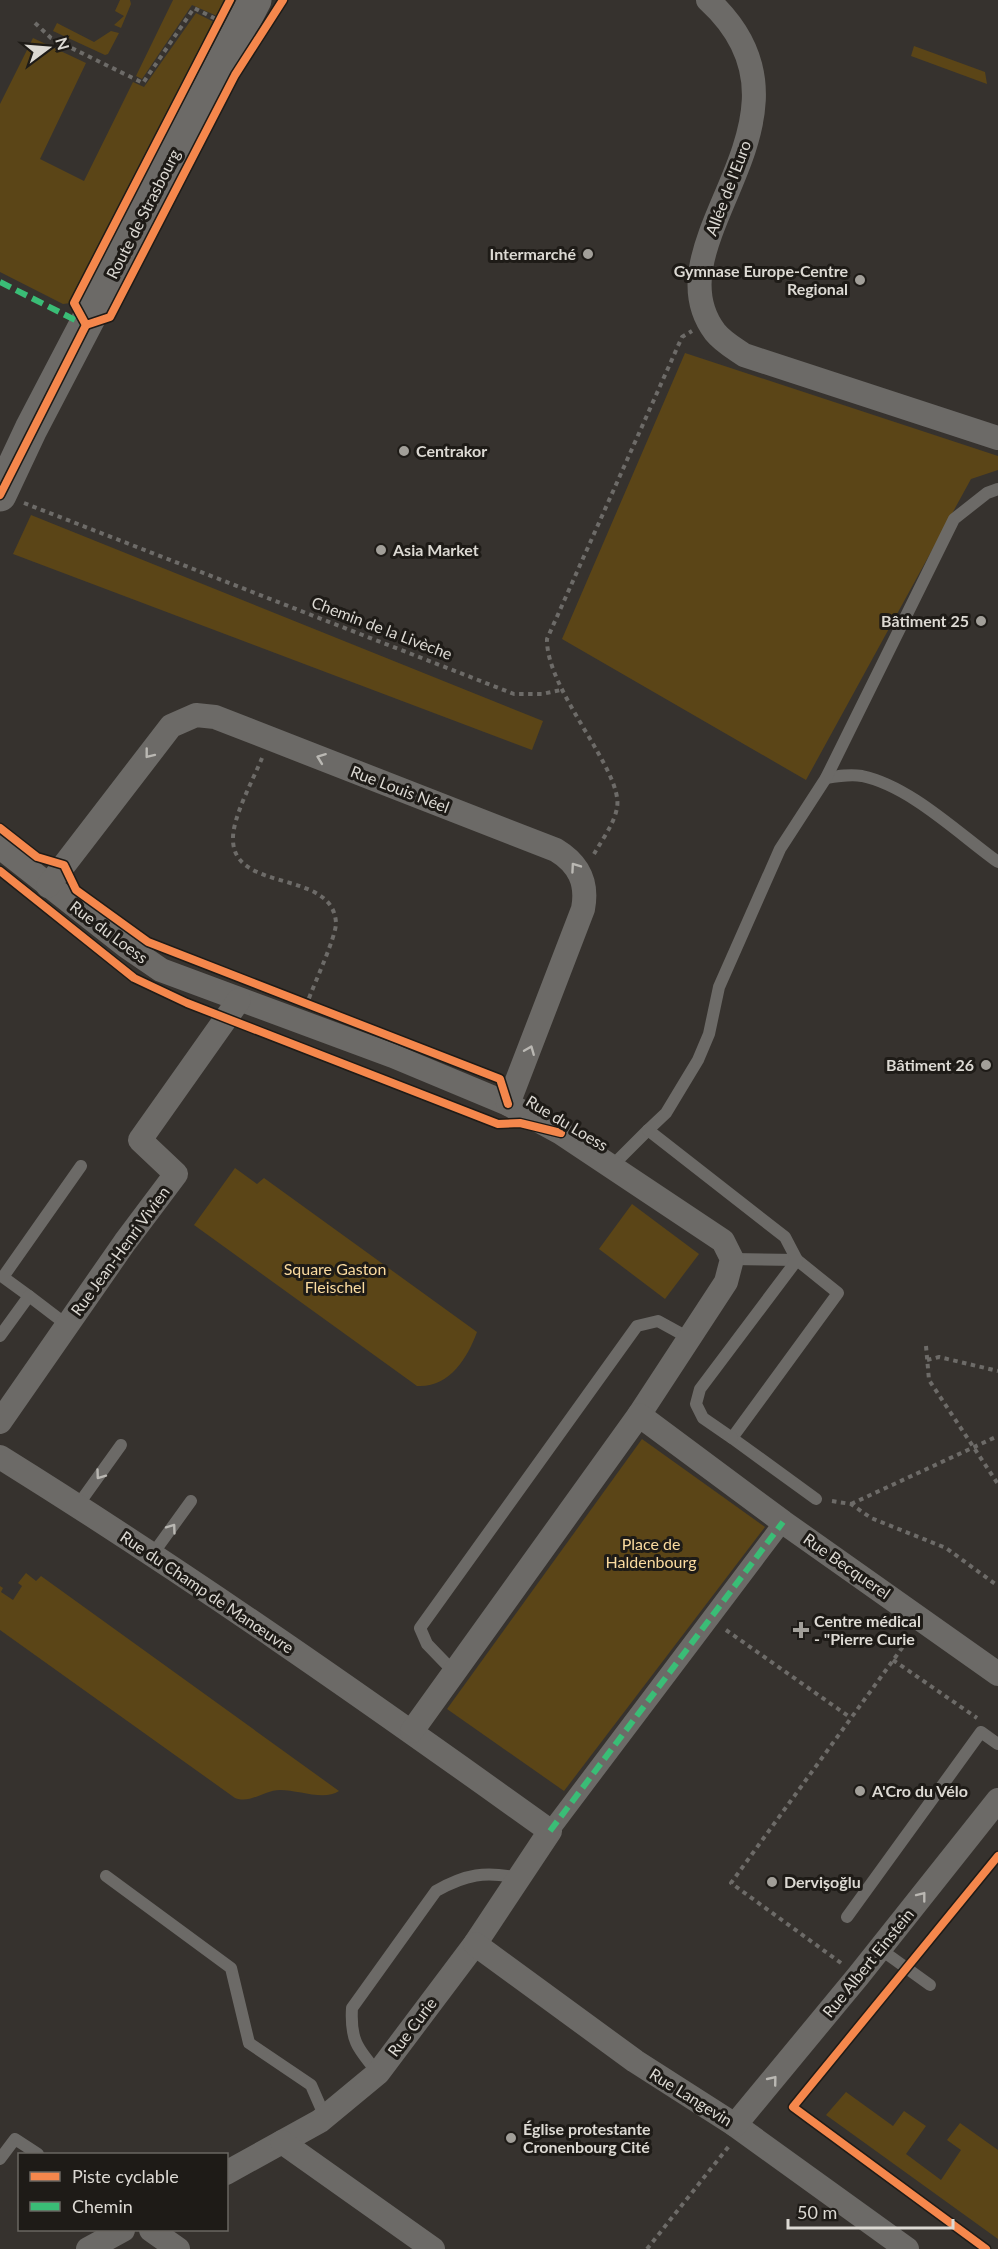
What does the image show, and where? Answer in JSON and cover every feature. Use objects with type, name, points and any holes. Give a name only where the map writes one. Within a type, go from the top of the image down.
[{"type":"main road","name":"Route de Strasbourg","points":[[0,495],[31,429],[255,0]]},
{"type":"street","name":"Allée de l'Euro","points":[[708,0],[729,22],[739,39],[752,79],[753,99],[752,120],[745,150],[699,269],[700,299],[708,321],[726,342],[744,355],[998,438]]},
{"type":"street","name":"Rue Louis Néel","points":[[48,886],[171,726],[178,721],[196,716],[215,717],[556,850],[574,864],[582,877]]},
{"type":"street","name":"Rue du Loess","points":[[0,847],[126,946],[161,970],[239,1000],[306,1007],[508,1104],[561,1133],[723,1241],[732,1259]]},
{"type":"street","points":[[508,1104],[583,909],[585,897],[582,877]]},
{"type":"street","name":"Rue Jean-Henri Vivien","points":[[0,1422],[176,1174],[140,1140],[239,1000]]},
{"type":"street","points":[[639,1414],[783,1522],[550,1831],[412,1731],[639,1414],[726,1282],[732,1259]]},
{"type":"street","name":"Rue du Champ de Manœuvre","points":[[0,1457],[78,1505],[412,1731]]},
{"type":"street","name":"Rue Becquerel","points":[[783,1522],[998,1674]]},
{"type":"street","name":"Rue Albert Einstein","points":[[739,2127],[998,1800]]},
{"type":"street","name":"Rue Curie","points":[[228,2172],[325,2117],[378,2073],[475,1944],[550,1831]]},
{"type":"street","name":"Rue Langevin","points":[[475,1944],[664,2082],[739,2127],[907,2249]]},
{"type":"street","points":[[282,2142],[433,2249]]},
{"type":"street","points":[[154,2231],[178,2249]]},
{"type":"lane","points":[[612,1166],[666,1113],[698,1060],[709,1034],[719,987],[780,849],[826,778],[954,519],[987,493],[998,489]]},
{"type":"lane","points":[[826,778],[861,776],[881,782],[906,795],[998,862]]},
{"type":"lane","points":[[648,1130],[785,1237],[797,1260],[838,1293],[732,1438]]},
{"type":"lane","points":[[67,1325],[3,1278],[81,1166]]},
{"type":"lane","points":[[732,1259],[797,1260]]},
{"type":"lane","points":[[797,1260],[700,1389],[696,1404],[703,1418],[816,1499]]},
{"type":"lane","points":[[0,1336],[29,1296]]},
{"type":"lane","points":[[454,1672],[427,1644],[420,1628],[637,1326],[658,1322],[689,1338]]},
{"type":"lane","points":[[78,1505],[121,1445]]},
{"type":"lane","points":[[152,1555],[191,1501]]},
{"type":"lane","points":[[847,1917],[981,1732],[998,1744]]},
{"type":"lane","points":[[378,2073],[357,2049],[351,2031],[352,2008],[436,1891],[452,1882],[478,1874],[494,1873],[519,1878]]},
{"type":"lane","points":[[106,1876],[231,1968],[249,2043],[311,2085],[325,2117]]},
{"type":"lane","points":[[880,1949],[930,1985]]},
{"type":"lane","points":[[0,2159],[15,2139],[36,2153]]},
{"type":"path","points":[[35,23],[51,38],[143,83],[194,8],[220,21]]},
{"type":"path","points":[[582,877],[615,816],[617,797],[598,756],[561,690],[547,651],[547,639],[682,337],[708,321]]},
{"type":"path","points":[[269,738],[233,832],[232,842],[237,856],[247,867],[321,895],[331,908],[335,929],[306,1007]]},
{"type":"path","points":[[926,1346],[929,1380],[998,1484]]},
{"type":"path","points":[[927,1360],[939,1357],[998,1371]]},
{"type":"path","points":[[851,1504],[998,1436]]},
{"type":"path","points":[[816,1499],[851,1504],[871,1518],[946,1548],[998,1586]]},
{"type":"path","points":[[710,1619],[851,1718]]},
{"type":"path","points":[[859,1975],[731,1883],[923,1619]]},
{"type":"path","points":[[893,1660],[980,1720],[981,1732]]},
{"type":"path","points":[[647,2249],[739,2127]]},
{"type":"green space","points":[[120,0],[130,0],[131,4],[121,28],[114,25],[124,16],[115,11]]},
{"type":"green space","points":[[173,0],[225,0],[217,16],[192,5],[142,79],[136,76]]},
{"type":"green space","points":[[196,13],[214,22],[71,303],[63,304],[0,272],[0,104],[33,38],[86,63],[40,159],[84,181],[133,82],[144,87]]},
{"type":"green space","points":[[57,23],[94,42],[111,31],[119,33],[108,54],[105,55],[53,31]]},
{"type":"green space","points":[[914,46],[985,72],[987,84],[911,56]]},
{"type":"green space","points":[[685,353],[998,456],[998,470],[971,479],[806,780],[562,639]]},
{"type":"green space","points":[[31,515],[543,721],[532,750],[13,554]]},
{"type":"green space","name":"Square Gaston Fleischel","points":[[235,1168],[257,1184],[264,1178],[477,1332],[468,1352],[455,1370],[438,1382],[417,1386],[194,1225]]},
{"type":"green space","points":[[632,1204],[699,1254],[665,1299],[599,1249]]},
{"type":"green space","name":"Place de Haldenbourg","points":[[642,1439],[765,1527],[564,1791],[447,1709]]},
{"type":"green space","points":[[26,1573],[36,1581],[41,1576],[339,1791],[319,1795],[280,1790],[247,1799],[235,1798],[0,1630],[0,1586],[3,1588],[1,1592],[13,1600],[22,1586],[18,1583]]},
{"type":"green space","points":[[846,2092],[893,2126],[904,2111],[926,2126],[906,2154],[941,2180],[961,2150],[947,2140],[960,2123],[998,2150],[998,2239],[826,2115]]},
{"type":"marked path","points":[[0,282],[83,324]]},
{"type":"marked path","points":[[550,1831],[783,1522]]},
{"type":"cycle path","points":[[86,325],[74,303],[230,0]]},
{"type":"cycle path","points":[[86,325],[110,317],[235,75],[283,0]]},
{"type":"cycle path","points":[[0,495],[86,325]]},
{"type":"cycle path","points":[[0,828],[37,857],[64,865],[76,890],[148,942],[500,1079],[508,1104]]},
{"type":"cycle path","points":[[0,871],[134,978],[187,1003],[498,1124],[520,1123],[561,1133]]},
{"type":"cycle path","points":[[986,2249],[793,2107],[998,1856]]},
{"type":"place","name":"Intermarché","points":[[588,254]]},
{"type":"place","name":"Gymnase Europe-Centre Regional","points":[[860,280]]},
{"type":"place","name":"Centrakor","points":[[404,451]]},
{"type":"place","name":"Asia Market","points":[[381,550]]},
{"type":"place","name":"Bâtiment 25","points":[[981,621]]},
{"type":"place","name":"Bâtiment 26","points":[[986,1065]]},
{"type":"place","name":"Centre médical - \"Pierre Curie","points":[[801,1630]]},
{"type":"place","name":"A'Cro du Vélo","points":[[860,1791]]},
{"type":"place","name":"Dervişoğlu","points":[[772,1882]]},
{"type":"place","name":"Église protestante Cronenbourg Cité","points":[[511,2138]]}]
